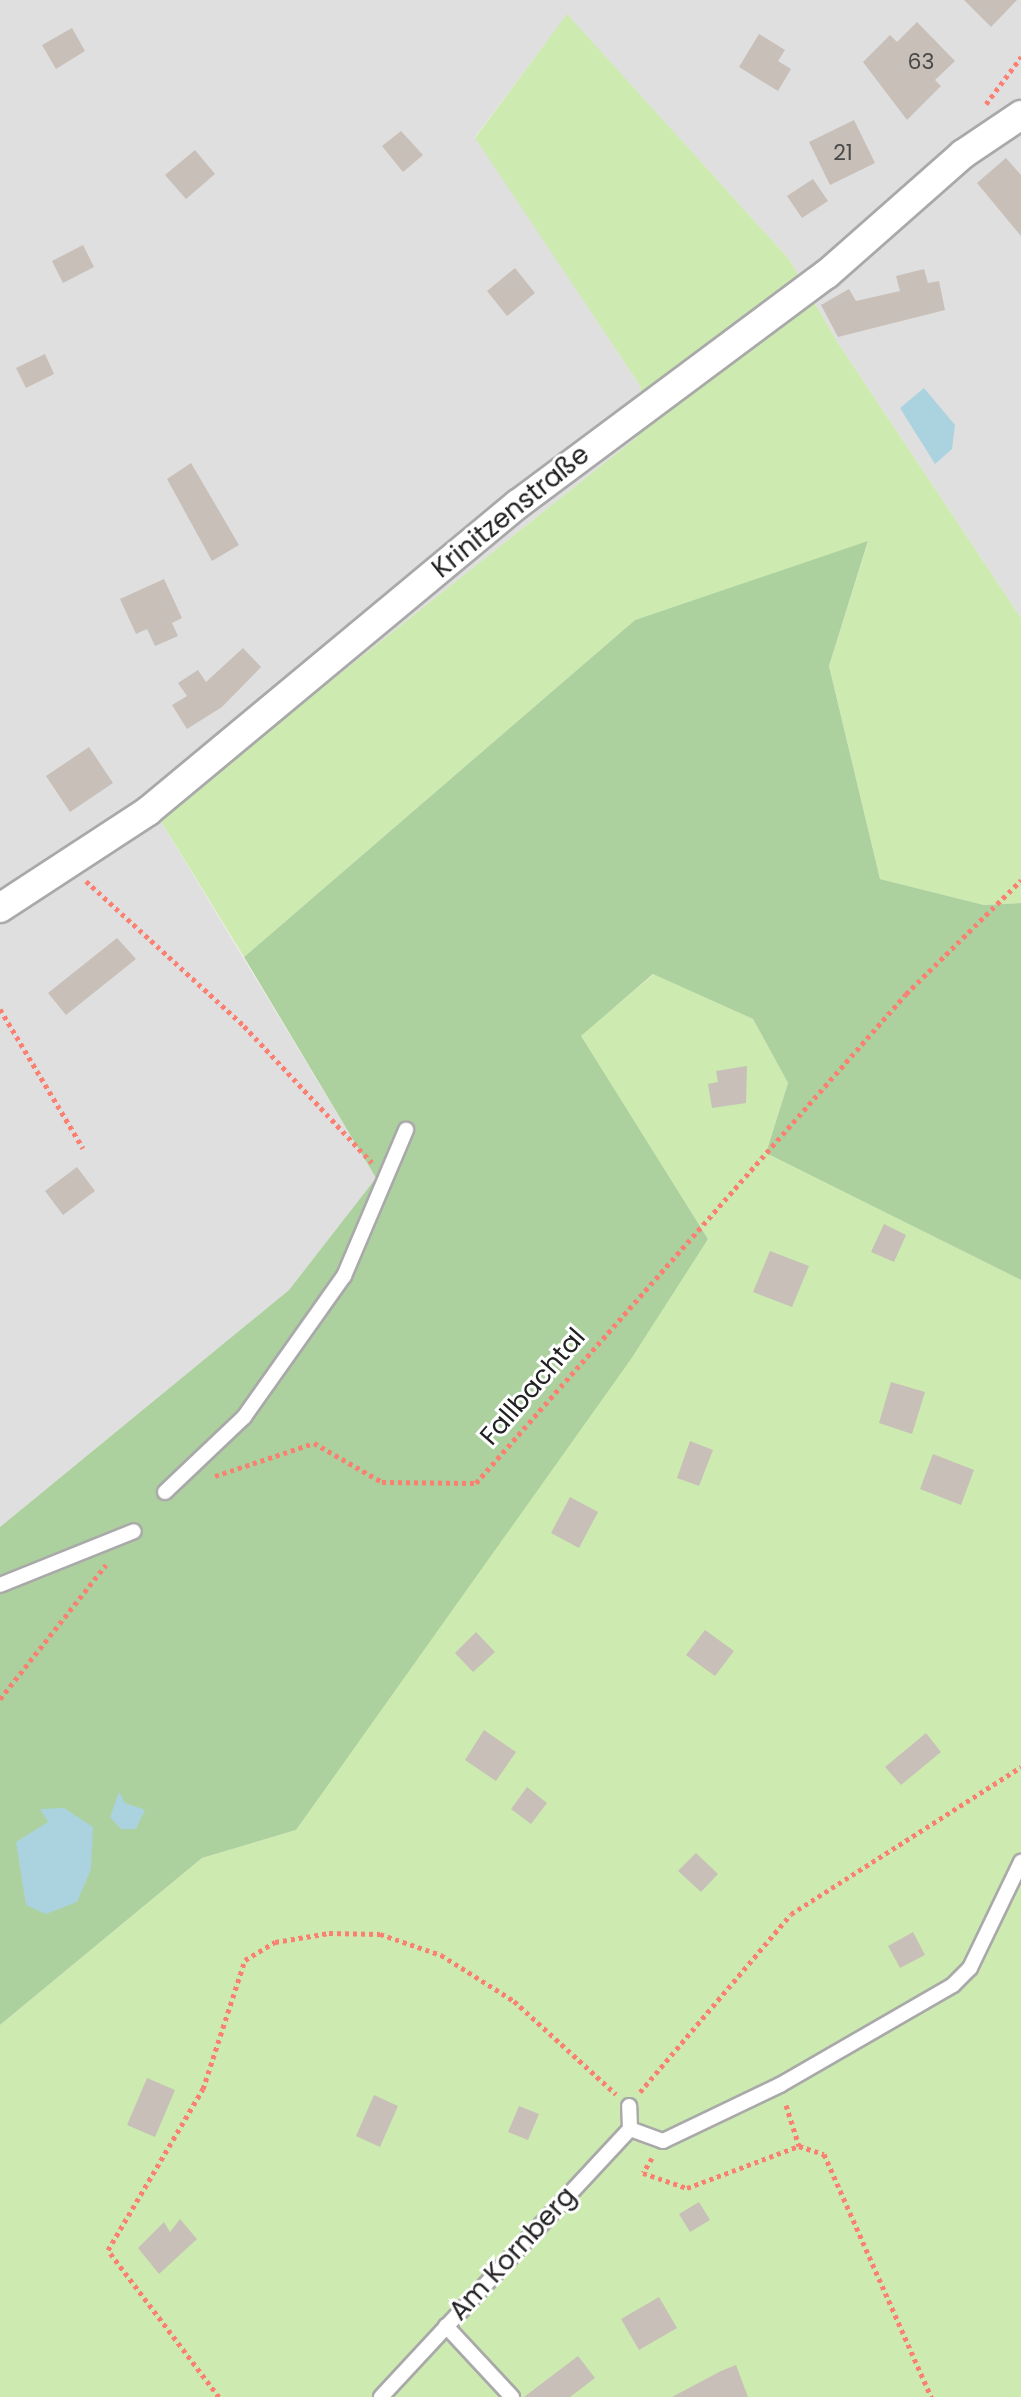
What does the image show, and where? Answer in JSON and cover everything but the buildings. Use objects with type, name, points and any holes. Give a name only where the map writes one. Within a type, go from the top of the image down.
[{"type":"street","name":"Krinitzenstraße","points":[[0,908],[148,811],[518,504],[827,274],[963,154],[1021,115]]},
{"type":"lane","points":[[165,1492],[244,1417],[344,1276],[406,1130]]},
{"type":"lane","points":[[0,1585],[134,1531]]},
{"type":"lane","points":[[629,2106],[630,2129],[663,2141],[780,2085],[953,1985],[970,1968],[1021,1862]]},
{"type":"lane","name":"Am Kornberg","points":[[381,2397],[630,2129]]},
{"type":"lane","points":[[446,2326],[512,2397]]},
{"type":"path","points":[[68,864],[244,1026],[384,1176]]},
{"type":"path","name":"Fallbachtal","points":[[210,1477],[314,1443],[382,1482],[476,1483],[906,994],[1021,880]]},
{"type":"path","points":[[0,1009],[83,1148]]},
{"type":"path","points":[[0,1699],[134,1531]]},
{"type":"path","points":[[219,2397],[108,2250],[203,2089],[245,1960],[275,1942],[329,1933],[380,1934],[441,1955],[514,2001],[629,2106],[791,1914],[1021,1767]]},
{"type":"path","points":[[780,2085],[799,2146]]},
{"type":"path","points":[[663,2141],[643,2173],[687,2188],[799,2146],[824,2154],[931,2397]]},
{"type":"shaded area","points":[[0,0],[1021,0],[1021,618],[838,343],[789,259],[567,15],[475,137],[641,387],[637,437],[159,818],[376,1178],[289,1290],[0,1527]]},
{"type":"green space","points":[[567,14],[789,259],[838,343],[1021,618],[1021,903],[984,905],[880,879],[829,666],[868,542],[635,620],[244,957],[159,818],[637,437],[641,387],[475,138]]},
{"type":"green space","points":[[868,541],[829,666],[880,879],[984,905],[1021,903],[1021,1280],[766,1153],[788,1083],[753,1019],[653,974],[581,1036],[708,1239],[631,1359],[296,1830],[202,1858],[0,2025],[0,1527],[289,1290],[376,1178],[244,957],[635,620]]},
{"type":"green space","points":[[654,974],[753,1019],[788,1083],[766,1153],[1021,1280],[1021,2397],[0,2397],[0,2025],[202,1858],[296,1830],[708,1239],[580,1036]]},
{"type":"water","points":[[924,388],[955,425],[952,449],[935,464],[900,408]]},
{"type":"water","points":[[119,1792],[125,1803],[145,1810],[136,1829],[121,1829],[110,1817]]},
{"type":"water","points":[[64,1808],[93,1827],[91,1869],[77,1902],[46,1914],[26,1905],[16,1842],[48,1822],[40,1809]]}]
